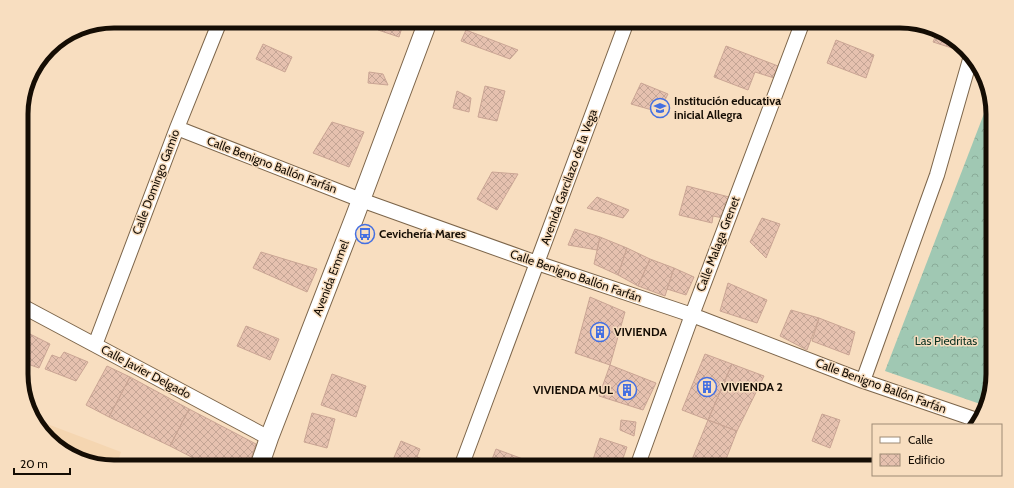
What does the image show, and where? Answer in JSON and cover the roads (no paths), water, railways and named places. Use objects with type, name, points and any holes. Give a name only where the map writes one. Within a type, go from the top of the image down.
[{"type":"street","name":"Calle Domingo Gamio","points":[[95,345],[177,128],[217,28]]},
{"type":"street","name":"Avenida Emmel","points":[[261,460],[425,28]]},
{"type":"street","name":"Avenida Garcilazo de la Vega","points":[[464,460],[624,28]]},
{"type":"street","name":"Calle Malaga Grenet","points":[[640,460],[692,315],[800,28]]},
{"type":"street","points":[[863,381],[937,175],[969,63]]},
{"type":"street","name":"Calle Benigno Ballón Farfán","points":[[177,128],[361,200],[537,263],[692,315],[863,381],[973,419]]},
{"type":"street","name":"Calle Javier Delgado","points":[[28,309],[269,438]]},
{"type":"place","name":"Institución educativa inicial Allegra","points":[[660,108]]},
{"type":"place","name":"Cevichería Mares","points":[[365,234]]},
{"type":"place","name":"VIVIENDA","points":[[600,332]]},
{"type":"place","name":"VIVIENDA 2","points":[[707,387]]},
{"type":"place","name":"VIVIENDA MUL","points":[[627,390]]},
{"type":"park label","name":"Las Piedritas","points":[[946,341]]}]
